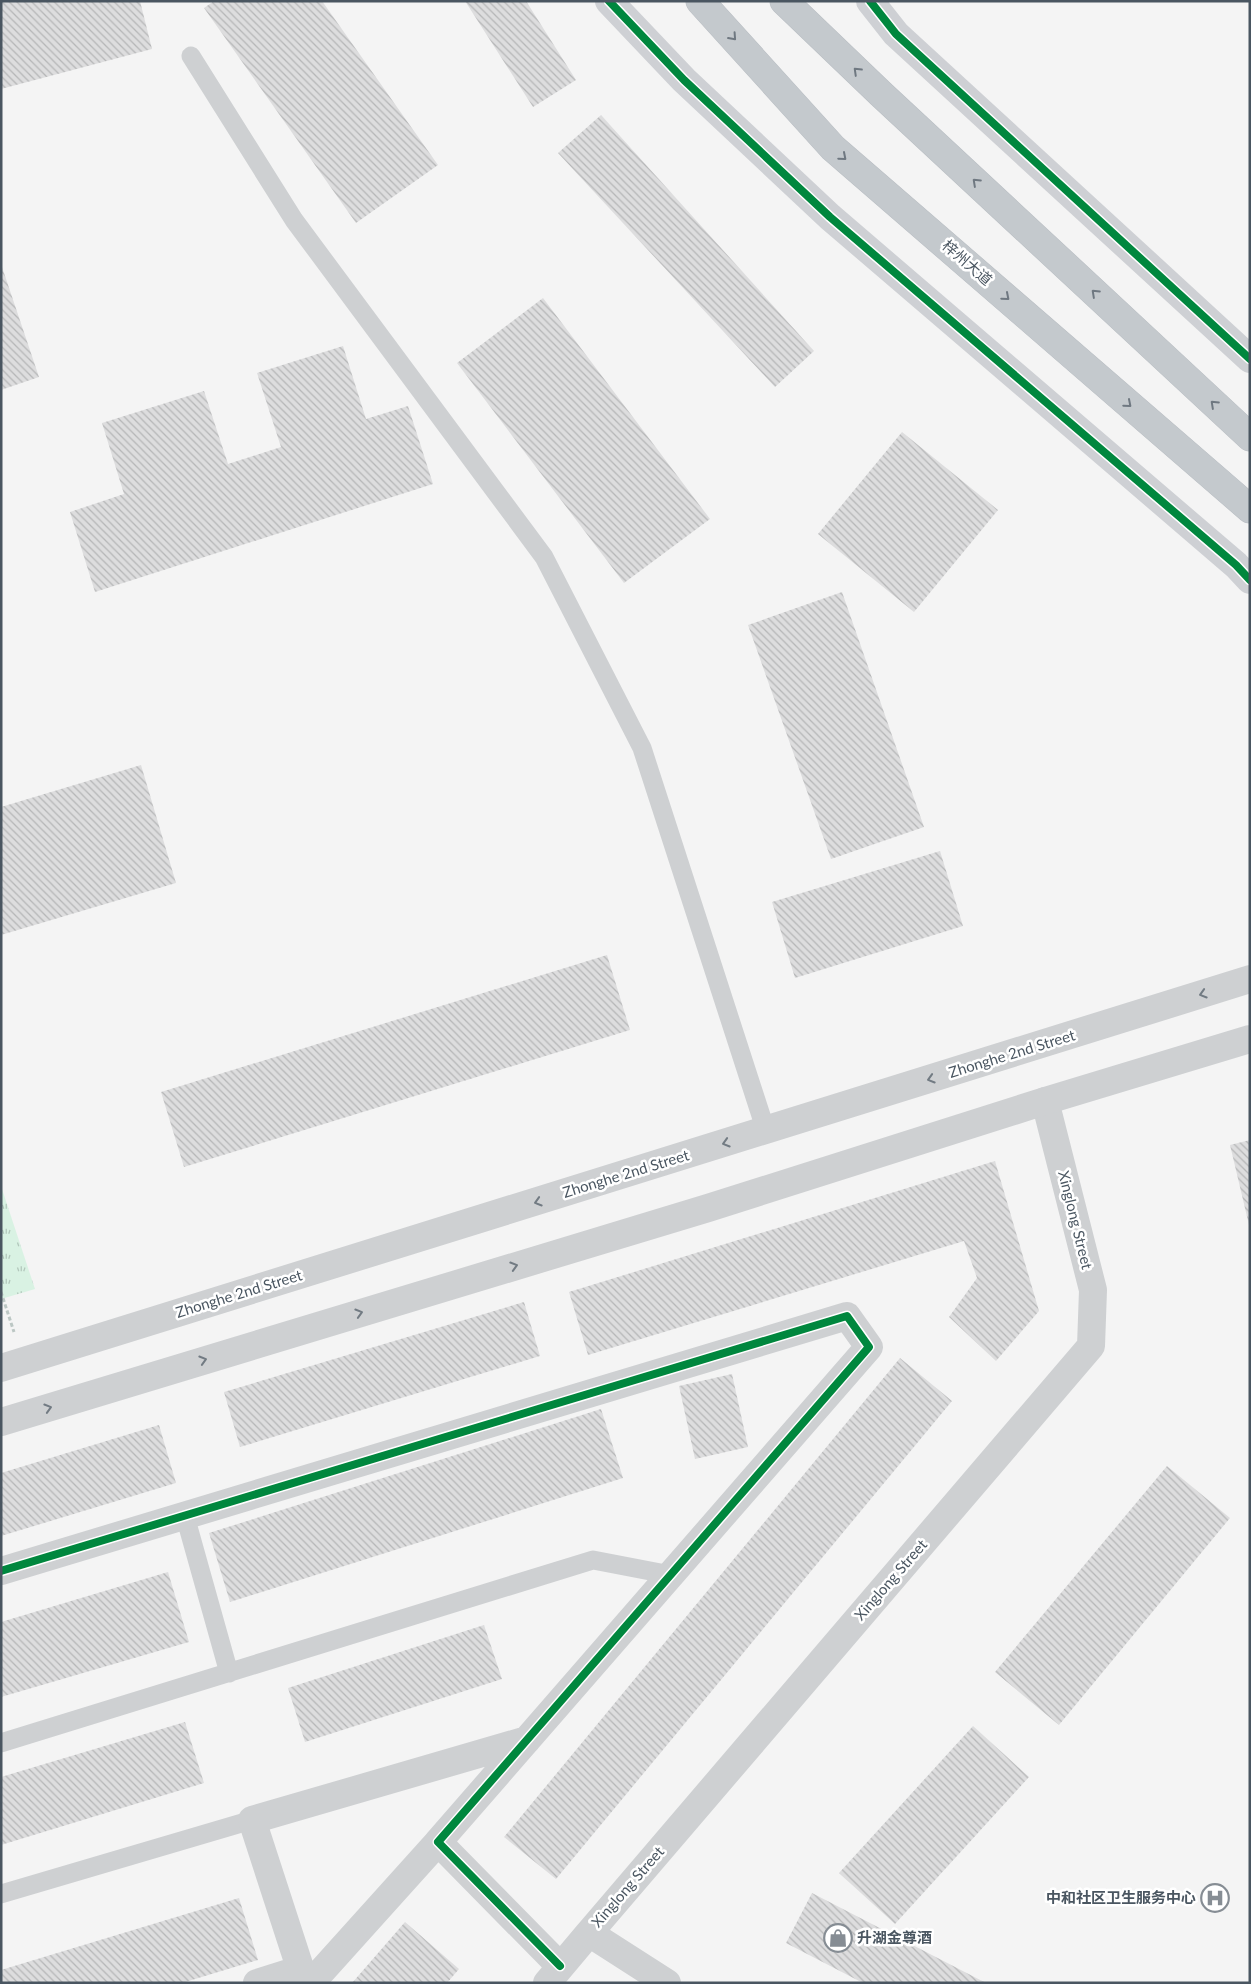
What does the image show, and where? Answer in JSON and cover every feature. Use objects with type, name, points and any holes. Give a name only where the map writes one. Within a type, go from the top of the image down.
[{"type":"highway","name":"梓州大道","points":[[700,1],[833,148],[1250,509]]},
{"type":"highway","points":[[784,1],[880,94],[1250,437]]},
{"type":"main road","points":[[609,1],[684,80],[830,217],[1236,564],[1250,580]]},
{"type":"main road","points":[[870,1],[896,34],[1250,359]]},
{"type":"street","name":"Zhonghe 2nd Street","points":[[12,1365],[1250,979]]},
{"type":"street","points":[[1,1422],[708,1208],[1045,1101],[1250,1039]]},
{"type":"street","name":"Xinglong Street","points":[[668,1983],[588,1933],[1091,1346],[1093,1290],[1045,1101]]},
{"type":"street","points":[[1,1571],[847,1316],[869,1347],[438,1842],[306,1978],[257,1983]]},
{"type":"street","points":[[306,1978],[252,1820],[527,1740]]},
{"type":"street","points":[[438,1842],[554,1975],[588,1933]]},
{"type":"lane","points":[[191,56],[294,220],[544,557],[642,748],[766,1131]]},
{"type":"lane","points":[[185,1516],[229,1673]]},
{"type":"lane","points":[[1,1743],[593,1560],[671,1575]]},
{"type":"lane","points":[[1,1894],[252,1820]]},
{"type":"path","points":[[1,1292],[12,1365]]},
{"type":"green space","points":[[1,1186],[35,1289],[1,1299]]},
{"type":"building","points":[[1,1],[140,1],[152,49],[1,89]]},
{"type":"building","points":[[214,1],[322,1],[438,165],[356,223],[204,8]]},
{"type":"building","points":[[465,1],[526,1],[576,80],[533,107]]},
{"type":"building","points":[[601,115],[814,351],[775,387],[558,153]]},
{"type":"building","points":[[1,264],[39,377],[1,390]]},
{"type":"building","points":[[543,298],[710,519],[624,583],[457,363]]},
{"type":"building","points":[[343,346],[366,419],[408,406],[433,484],[95,592],[70,512],[124,494],[102,423],[204,391],[228,464],[281,447],[257,373]]},
{"type":"building","points":[[902,432],[998,510],[914,612],[818,534]]},
{"type":"building","points":[[842,592],[924,827],[831,859],[748,625]]},
{"type":"building","points":[[141,765],[176,883],[1,935],[1,807]]},
{"type":"building","points":[[940,851],[963,926],[795,978],[772,902]]},
{"type":"building","points":[[607,955],[630,1030],[184,1167],[161,1092]]},
{"type":"building","points":[[1250,1140],[1250,1224],[1249,1225],[1230,1145]]},
{"type":"building","points":[[995,1161],[1039,1311],[996,1361],[949,1317],[977,1278],[964,1241],[588,1355],[569,1292]]},
{"type":"building","points":[[524,1302],[540,1356],[240,1447],[224,1392]]},
{"type":"building","points":[[900,1358],[952,1401],[556,1879],[504,1837]]},
{"type":"building","points":[[732,1374],[748,1447],[695,1459],[679,1386]]},
{"type":"building","points":[[601,1409],[623,1478],[230,1602],[209,1533]]},
{"type":"building","points":[[159,1425],[176,1483],[1,1536],[1,1473]]},
{"type":"building","points":[[1167,1466],[1230,1518],[1059,1725],[995,1672]]},
{"type":"building","points":[[168,1572],[189,1642],[1,1697],[1,1622]]},
{"type":"building","points":[[484,1625],[502,1679],[305,1742],[288,1688]]},
{"type":"building","points":[[185,1722],[204,1783],[1,1845],[1,1777]]},
{"type":"building","points":[[973,1726],[1029,1777],[895,1924],[839,1873]]},
{"type":"building","points":[[812,1893],[986,1983],[863,1983],[786,1943]]},
{"type":"building","points":[[239,1898],[258,1960],[182,1983],[1,1983],[1,1970]]},
{"type":"building","points":[[405,1922],[459,1969],[447,1983],[352,1983]]},
{"type":"cycle path","points":[[609,1],[684,80],[830,217],[1236,565],[1250,580]]},
{"type":"cycle path","points":[[870,1],[896,34],[1250,359]]},
{"type":"cycle path","points":[[1,1571],[847,1316],[869,1347],[438,1842],[560,1966]]},
{"type":"place","name":"中和社区卫生服务中心","points":[[1215,1898]]},
{"type":"place","name":"升湖金尊酒","points":[[838,1938]]}]
